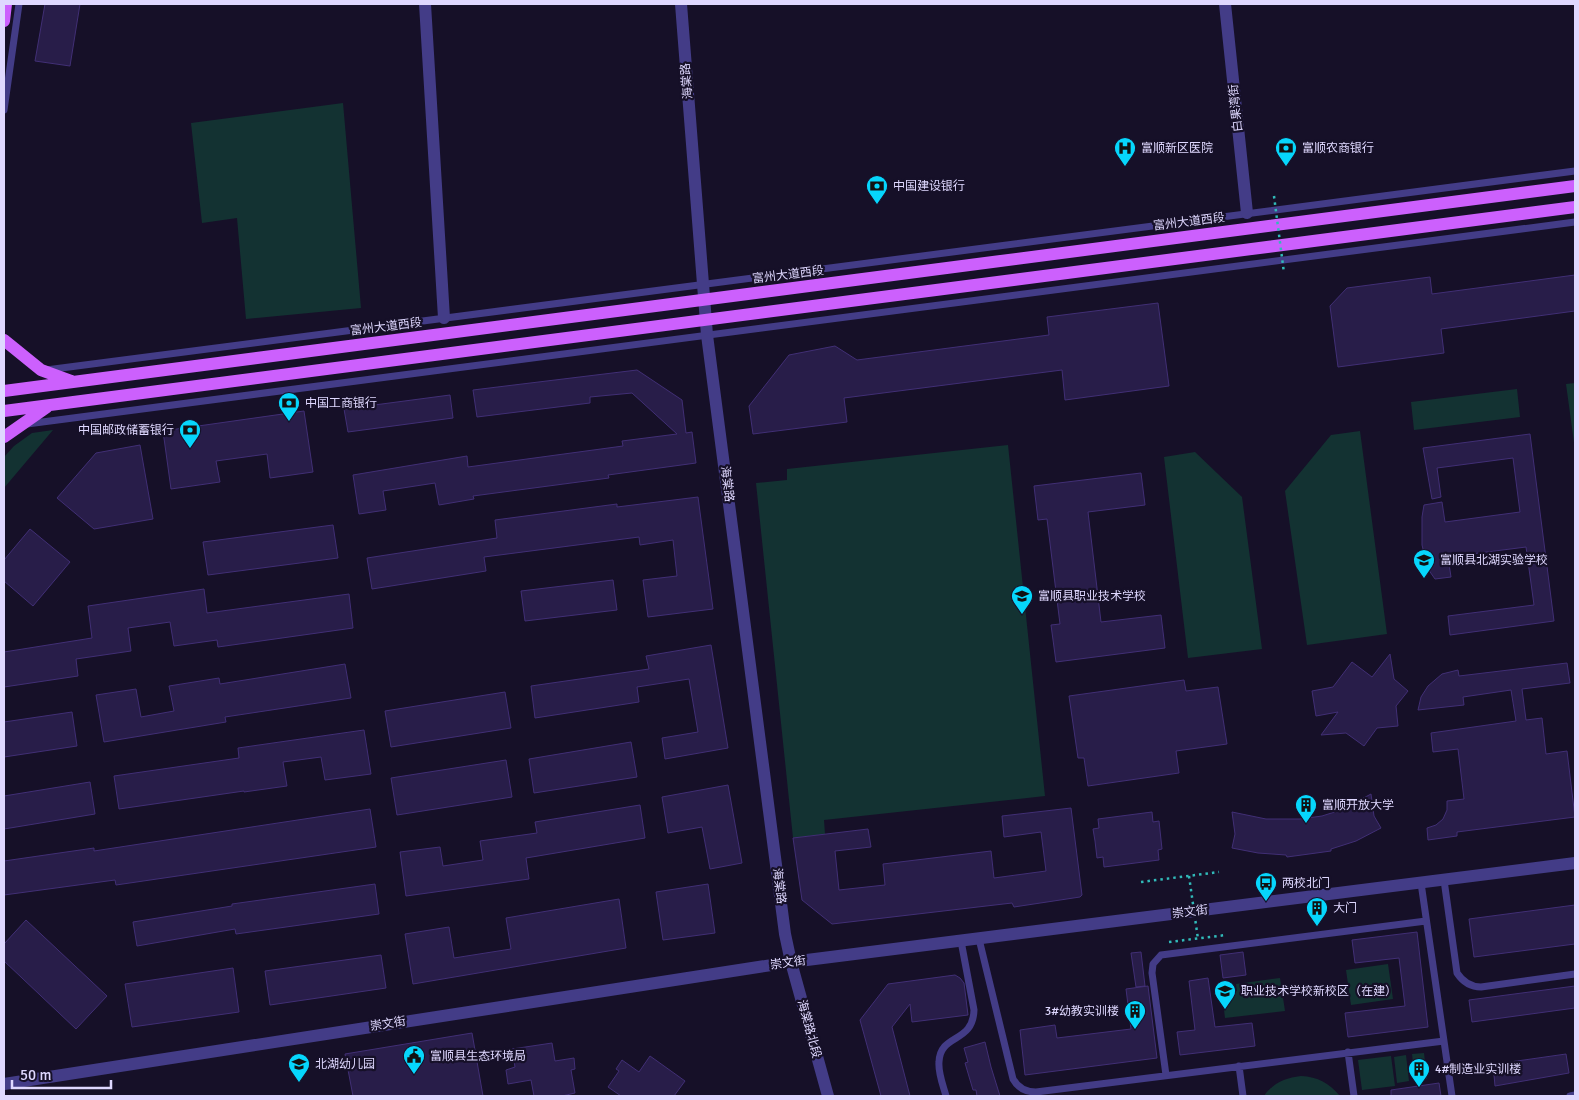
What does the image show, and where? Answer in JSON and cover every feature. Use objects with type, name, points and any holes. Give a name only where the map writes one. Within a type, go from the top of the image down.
[{"type":"main road","points":[[4,21],[6,4]]},
{"type":"main road","name":"富州大道西段","points":[[4,391],[1575,186]]},
{"type":"main road","points":[[4,411],[1575,207]]},
{"type":"main road","points":[[4,340],[42,370],[73,382]]},
{"type":"main road","points":[[4,437],[50,405]]},
{"type":"street","points":[[425,4],[444,318]]},
{"type":"street","name":"海棠路","points":[[681,4],[707,335],[785,934],[791,962]]},
{"type":"street","name":"白果湾街","points":[[1225,4],[1247,213]]},
{"type":"street","name":"崇文街","points":[[4,1084],[791,962],[1575,863]]},
{"type":"street","name":"海棠路北段","points":[[791,962],[828,1096]]},
{"type":"lane","points":[[4,110],[19,4]]},
{"type":"lane","points":[[42,370],[1575,171]]},
{"type":"lane","points":[[20,425],[1575,222]]},
{"type":"lane","points":[[1444,880],[1457,974],[1464,981],[1472,986],[1481,987],[1575,974]]},
{"type":"lane","points":[[1421,882],[1452,1096]]},
{"type":"lane","points":[[1166,1075],[1152,973],[1153,964],[1161,955],[1426,921]]},
{"type":"lane","points":[[979,938],[1015,1082],[1020,1088],[1028,1091],[1444,1040]]},
{"type":"lane","points":[[946,1096],[939,1067],[939,1057],[950,1041],[968,1030],[974,1010],[961,941]]},
{"type":"lane","points":[[1348,1052],[1354,1096]]},
{"type":"lane","points":[[1239,1066],[1243,1096]]},
{"type":"lane","points":[[1061,1088],[1063,1096]]},
{"type":"lane","points":[[1570,1096],[1575,1096]]},
{"type":"path","points":[[1274,196],[1284,273]]},
{"type":"path","points":[[1141,882],[1219,872]]},
{"type":"path","points":[[1189,876],[1198,938]]},
{"type":"path","points":[[1169,942],[1226,935]]},
{"type":"green space","points":[[343,103],[361,308],[246,319],[237,218],[202,223],[191,123]]},
{"type":"green space","points":[[1575,383],[1575,450],[1566,384]]},
{"type":"green space","points":[[1517,389],[1520,417],[1414,430],[1411,402]]},
{"type":"green space","points":[[53,430],[4,488],[4,457],[14,446],[32,433]]},
{"type":"green space","points":[[1360,431],[1387,634],[1307,645],[1285,491],[1331,435]]},
{"type":"green space","points":[[1008,445],[1045,796],[824,820],[825,834],[793,838],[756,483],[787,480],[787,469]]},
{"type":"green space","points":[[1195,452],[1242,497],[1262,649],[1188,658],[1164,457]]},
{"type":"green space","points":[[1388,964],[1393,999],[1351,1005],[1346,970]]},
{"type":"green space","points":[[1280,978],[1285,1011],[1225,1018],[1222,993],[1237,991],[1236,984]]},
{"type":"green space","points":[[1424,1053],[1427,1079],[1415,1080],[1412,1054]]},
{"type":"green space","points":[[1406,1055],[1409,1081],[1397,1083],[1394,1057]]},
{"type":"green space","points":[[1391,1056],[1395,1086],[1362,1090],[1358,1060]]},
{"type":"green space","points":[[1301,1076],[1323,1082],[1340,1096],[1264,1096],[1280,1082]]},
{"type":"building","points":[[45,4],[80,4],[70,66],[35,61]]},
{"type":"building","points":[[1575,275],[1575,311],[1441,329],[1444,353],[1338,367],[1330,306],[1347,288],[1430,277],[1432,294]]},
{"type":"building","points":[[1158,303],[1169,386],[1065,400],[1062,370],[844,398],[847,422],[753,434],[749,406],[789,355],[835,346],[857,360],[1049,335],[1047,317]]},
{"type":"building","points":[[637,370],[682,400],[686,433],[692,432],[696,463],[608,475],[609,478],[473,496],[474,499],[439,505],[435,483],[383,491],[386,510],[359,514],[353,475],[467,456],[468,467],[623,446],[622,441],[677,434],[632,393],[590,397],[590,403],[477,417],[473,390]]},
{"type":"building","points":[[450,395],[453,418],[348,432],[344,409]]},
{"type":"building","points":[[304,411],[313,472],[270,478],[267,454],[216,461],[220,482],[171,489],[163,431]]},
{"type":"building","points":[[1530,434],[1554,621],[1450,635],[1448,616],[1534,605],[1526,547],[1448,557],[1451,577],[1435,579],[1428,569],[1422,545],[1424,505],[1442,502],[1445,522],[1520,512],[1513,458],[1437,468],[1441,497],[1432,499],[1423,448]]},
{"type":"building","points":[[140,445],[153,519],[94,529],[57,498],[96,453]]},
{"type":"building","points":[[1141,473],[1145,505],[1088,512],[1101,622],[1161,615],[1165,648],[1056,662],[1051,625],[1060,624],[1047,519],[1038,520],[1034,486]]},
{"type":"building","points":[[698,497],[713,609],[648,617],[643,580],[677,576],[673,540],[640,545],[639,537],[484,557],[486,571],[372,589],[367,558],[497,538],[495,520],[617,504],[617,507]]},
{"type":"building","points":[[333,525],[338,558],[208,575],[203,542]]},
{"type":"building","points":[[30,529],[70,562],[33,606],[4,581],[4,560]]},
{"type":"building","points":[[613,580],[617,610],[525,621],[521,591]]},
{"type":"building","points":[[204,589],[207,613],[349,594],[353,628],[218,647],[217,640],[174,646],[170,622],[128,628],[131,651],[76,659],[78,676],[4,687],[4,652],[92,638],[88,606]]},
{"type":"building","points":[[711,645],[728,748],[665,759],[662,738],[698,732],[689,679],[637,687],[639,702],[535,718],[531,686],[649,669],[646,656]]},
{"type":"building","points":[[1390,654],[1394,679],[1408,691],[1396,706],[1398,726],[1377,728],[1364,746],[1346,733],[1321,735],[1338,712],[1316,716],[1312,691],[1333,687],[1352,662],[1372,677]]},
{"type":"building","points":[[1567,663],[1570,683],[1522,689],[1526,720],[1542,718],[1546,754],[1567,751],[1575,817],[1457,832],[1457,836],[1428,840],[1427,828],[1436,825],[1443,819],[1447,810],[1447,801],[1464,799],[1458,749],[1433,752],[1431,733],[1516,721],[1511,690],[1463,697],[1464,705],[1418,710],[1421,697],[1428,686],[1442,674],[1458,670],[1459,676]]},
{"type":"building","points":[[345,664],[351,698],[225,717],[226,722],[104,742],[96,695],[136,689],[141,717],[174,711],[169,686],[219,678],[220,684]]},
{"type":"building","points":[[1184,680],[1186,691],[1218,687],[1227,744],[1176,751],[1179,773],[1088,786],[1084,758],[1078,758],[1069,696]]},
{"type":"building","points":[[505,692],[511,728],[391,747],[385,711]]},
{"type":"building","points":[[72,712],[77,746],[4,757],[4,722]]},
{"type":"building","points":[[364,730],[371,774],[325,780],[321,757],[283,762],[287,786],[119,809],[114,776],[239,758],[238,748]]},
{"type":"building","points":[[631,742],[637,777],[534,793],[529,759]]},
{"type":"building","points":[[506,760],[512,797],[397,815],[391,778]]},
{"type":"building","points":[[90,782],[95,814],[4,829],[4,796]]},
{"type":"building","points":[[728,785],[742,863],[710,869],[702,827],[668,833],[662,797]]},
{"type":"building","name":"富顺开放大学","points":[[1371,794],[1374,816],[1381,828],[1356,841],[1331,849],[1331,851],[1287,857],[1286,855],[1258,853],[1232,848],[1235,834],[1232,812],[1266,819],[1300,819],[1322,816],[1341,810]]},
{"type":"building","points":[[640,805],[645,838],[526,858],[529,879],[406,896],[400,852],[440,847],[443,866],[483,860],[480,841],[537,833],[535,822]]},
{"type":"building","points":[[1071,808],[1082,895],[1080,897],[1014,907],[1012,903],[832,924],[802,900],[793,838],[868,829],[871,847],[835,851],[839,890],[885,885],[883,864],[991,851],[994,878],[1046,871],[1041,832],[1004,837],[1002,816]]},
{"type":"building","points":[[370,809],[376,847],[116,885],[115,880],[4,895],[4,861],[94,848],[94,851]]},
{"type":"building","points":[[1152,812],[1153,822],[1159,821],[1162,849],[1158,850],[1159,860],[1104,867],[1103,857],[1097,858],[1093,829],[1099,828],[1098,819]]},
{"type":"building","points":[[375,884],[379,914],[236,934],[235,929],[137,946],[133,922],[232,906],[232,904]]},
{"type":"building","points":[[708,884],[715,933],[663,940],[656,892]]},
{"type":"building","points":[[619,899],[626,948],[413,984],[405,934],[449,927],[454,958],[511,949],[506,918]]},
{"type":"building","points":[[1575,905],[1575,944],[1474,957],[1469,919]]},
{"type":"building","points":[[26,920],[107,996],[76,1029],[4,961],[4,944]]},
{"type":"building","points":[[1417,932],[1428,1027],[1348,1037],[1345,1013],[1405,1006],[1399,958],[1355,963],[1352,940]]},
{"type":"building","points":[[1141,952],[1145,986],[1136,987],[1131,953]]},
{"type":"building","points":[[1243,952],[1246,975],[1223,978],[1220,955]]},
{"type":"building","points":[[381,955],[386,988],[270,1005],[265,971]]},
{"type":"building","points":[[233,968],[239,1012],[132,1027],[125,984]]},
{"type":"building","points":[[955,975],[964,983],[968,1015],[912,1022],[910,1004],[892,1027],[910,1096],[881,1096],[860,1020],[888,984]]},
{"type":"building","points":[[1208,978],[1215,1027],[1252,1023],[1255,1046],[1180,1055],[1177,1032],[1195,1030],[1189,981]]},
{"type":"building","name":"3#幼教实训楼","points":[[1148,986],[1157,1058],[1025,1075],[1020,1030],[1055,1025],[1057,1038],[1131,1029],[1126,989]]},
{"type":"building","points":[[1575,986],[1575,1008],[1472,1022],[1469,1000]]},
{"type":"building","name":"富顺县生态环境局","points":[[472,1033],[483,1096],[353,1096],[345,1054]]},
{"type":"building","points":[[985,1042],[1000,1096],[977,1096],[976,1090],[973,1090],[965,1063],[968,1062],[964,1048]]},
{"type":"building","points":[[552,1043],[555,1061],[574,1058],[575,1069],[571,1070],[575,1093],[562,1096],[534,1096],[531,1080],[508,1084],[506,1070],[515,1067],[512,1049]]},
{"type":"building","points":[[1566,1054],[1569,1073],[1495,1086],[1496,1064]]},
{"type":"building","points":[[650,1056],[685,1081],[674,1096],[621,1096],[608,1087],[619,1071],[616,1069],[622,1060],[639,1072]]},
{"type":"building","name":"4#制造业实训楼","points":[[1439,1083],[1441,1096],[1391,1096],[1391,1090]]},
{"type":"place","name":"富顺新区医院","points":[[1125,167]]},
{"type":"place","name":"富顺农商银行","points":[[1286,167]]},
{"type":"place","name":"中国建设银行","points":[[877,205]]},
{"type":"place","name":"中国工商银行","points":[[289,422]]},
{"type":"place","name":"中国邮政储蓄银行","points":[[190,449]]},
{"type":"place","name":"富顺县北湖实验学校","points":[[1424,579]]},
{"type":"place","name":"富顺县职业技术学校","points":[[1022,615]]},
{"type":"place","name":"富顺开放大学","points":[[1306,824]]},
{"type":"place","name":"两校北门","points":[[1266,902]]},
{"type":"place","name":"大门","points":[[1317,927]]},
{"type":"place","name":"职业技术学校新校区（在建）","points":[[1225,1010]]},
{"type":"place","name":"3#幼教实训楼","points":[[1135,1030]]},
{"type":"place","name":"富顺县生态环境局","points":[[414,1075]]},
{"type":"place","name":"北湖幼儿园","points":[[299,1083]]},
{"type":"place","name":"4#制造业实训楼","points":[[1419,1088]]}]
